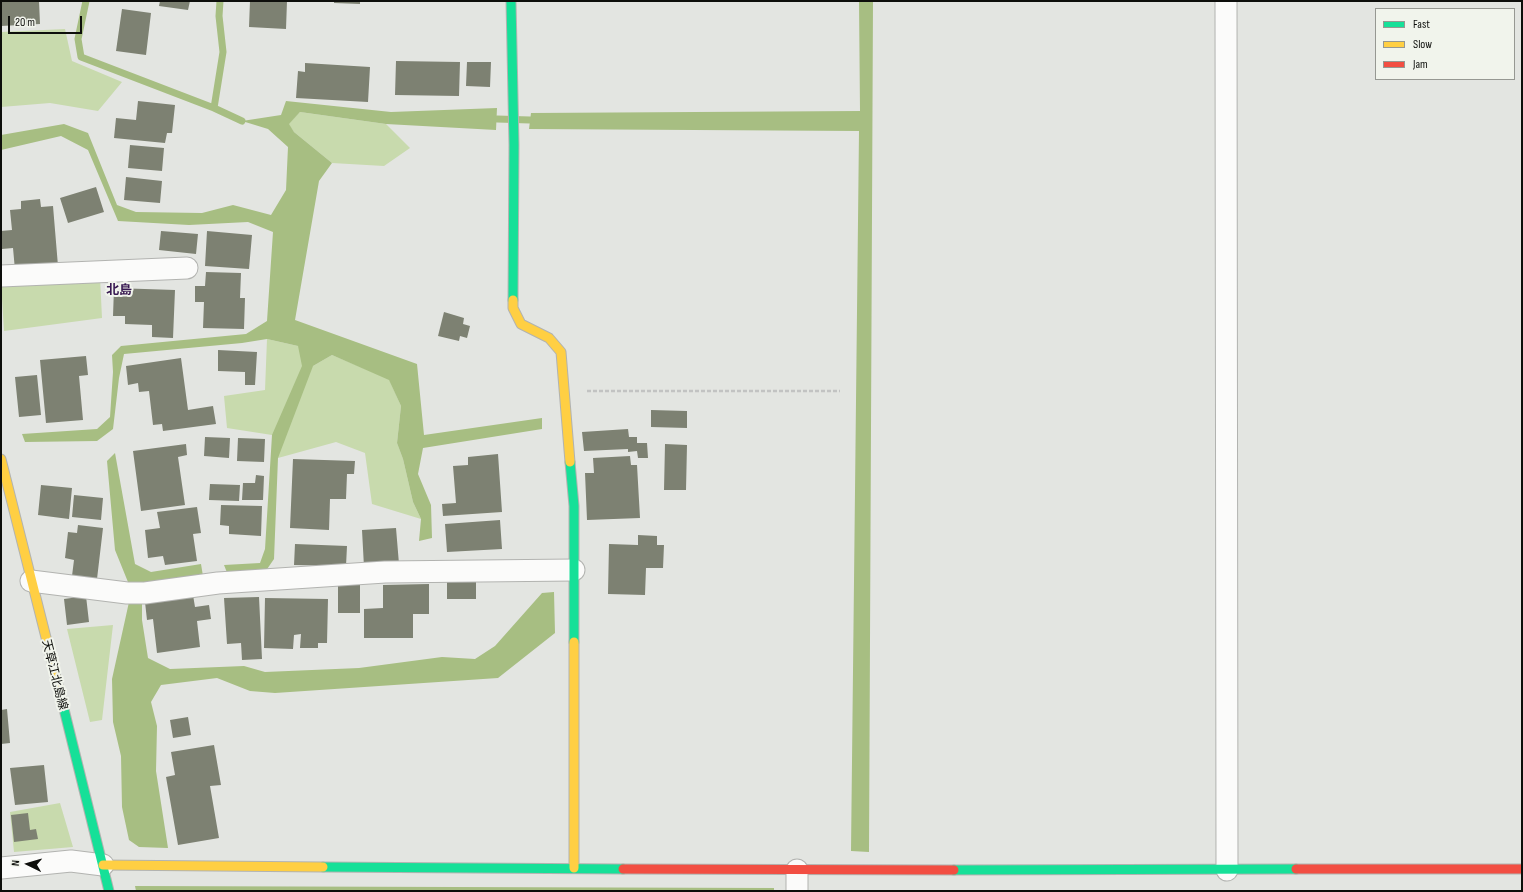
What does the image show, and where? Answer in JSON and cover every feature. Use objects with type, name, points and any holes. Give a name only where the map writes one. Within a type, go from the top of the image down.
[{"type":"street","points":[[1226,1],[1227,870]]},
{"type":"street","points":[[509,2],[514,112],[513,308],[521,324],[549,338],[561,352],[574,506],[574,868]]},
{"type":"street","points":[[1,276],[187,268]]},
{"type":"street","name":"天草江北島線","points":[[1,459],[109,891]]},
{"type":"street","points":[[31,581],[136,593],[218,583],[385,572],[574,570]]},
{"type":"street","points":[[1,868],[71,862],[102,865],[797,870],[1522,869]]},
{"type":"street","points":[[797,870],[797,891]]},
{"type":"path","points":[[565,391],[840,391]]},
{"type":"shaded area","points":[[859,1],[873,1],[869,852],[851,851],[859,131],[529,129],[531,113],[860,111]]},
{"type":"shaded area","points":[[65,29],[72,61],[122,82],[98,111],[50,103],[1,107],[1,32]]},
{"type":"shaded area","points":[[286,101],[391,112],[497,108],[496,130],[386,124],[300,112],[289,124],[294,132],[332,163],[319,181],[295,320],[417,364],[424,435],[542,418],[542,429],[423,448],[418,474],[431,505],[432,538],[419,541],[421,519],[413,502],[403,459],[397,443],[401,406],[389,380],[332,355],[313,366],[278,458],[274,559],[263,575],[228,575],[224,565],[260,563],[265,549],[272,435],[302,366],[298,346],[267,339],[242,343],[124,354],[119,378],[113,429],[97,441],[25,442],[22,434],[97,429],[110,417],[113,372],[112,355],[121,346],[246,334],[267,321],[273,232],[248,222],[189,225],[118,221],[88,150],[61,136],[1,150],[1,135],[64,124],[88,133],[117,205],[136,212],[202,213],[233,205],[271,215],[286,190],[288,147],[268,129],[242,121],[281,115]]},
{"type":"shaded area","points":[[300,112],[386,124],[410,148],[384,166],[332,163],[294,132],[288,124]]},
{"type":"shaded area","points":[[100,277],[102,318],[4,331],[1,282]]},
{"type":"shaded area","points":[[267,339],[298,346],[313,366],[332,355],[389,379],[401,406],[397,443],[403,459],[413,502],[421,519],[372,504],[365,453],[336,442],[278,458],[272,435],[227,428],[224,396],[265,390]]},
{"type":"shaded area","points":[[115,453],[135,564],[151,572],[201,564],[203,576],[130,587],[115,550],[107,461]]},
{"type":"shaded area","points":[[554,592],[555,633],[498,678],[275,693],[250,691],[217,678],[161,685],[151,702],[157,726],[156,771],[168,848],[139,847],[129,840],[122,807],[121,756],[113,722],[112,679],[129,602],[142,603],[142,620],[148,658],[170,669],[244,666],[265,672],[359,668],[442,657],[475,659],[495,646],[542,593]]},
{"type":"shaded area","points":[[113,625],[102,720],[90,722],[67,629]]},
{"type":"shaded area","points":[[60,803],[73,847],[14,852],[10,812]]},
{"type":"shaded area","points":[[135,886],[774,888],[774,891],[136,891]]},
{"type":"building","points":[[1,1],[39,1],[40,24],[1,26]]},
{"type":"building","points":[[160,1],[190,1],[188,10],[159,6]]},
{"type":"building","points":[[250,1],[287,1],[286,29],[249,27]]},
{"type":"building","points":[[334,1],[360,1],[360,4],[334,3]]},
{"type":"building","points":[[122,9],[151,13],[146,55],[116,51]]},
{"type":"building","points":[[396,61],[460,62],[459,96],[395,95]]},
{"type":"building","points":[[467,62],[491,62],[490,87],[466,86]]},
{"type":"building","points":[[305,63],[370,67],[368,102],[296,98],[298,71],[305,72]]},
{"type":"building","points":[[138,101],[175,105],[172,133],[167,133],[165,143],[114,138],[116,118],[136,120]]},
{"type":"building","points":[[130,145],[164,148],[162,171],[128,168]]},
{"type":"building","points":[[126,177],[162,181],[160,203],[124,200]]},
{"type":"building","points":[[96,187],[104,212],[68,223],[60,198]]},
{"type":"building","points":[[40,199],[41,207],[53,206],[58,266],[15,270],[13,248],[2,249],[1,231],[12,230],[10,210],[21,209],[21,201]]},
{"type":"building","points":[[161,231],[198,234],[196,254],[159,250]]},
{"type":"building","points":[[207,231],[252,235],[249,269],[205,266]]},
{"type":"building","points":[[206,272],[241,273],[240,298],[245,298],[244,329],[203,328],[204,302],[195,302],[195,286],[205,286]]},
{"type":"building","points":[[114,288],[175,290],[173,338],[152,337],[152,325],[125,324],[125,316],[113,316]]},
{"type":"building","points":[[444,312],[464,318],[463,324],[470,326],[467,338],[460,336],[459,341],[438,336]]},
{"type":"building","points":[[218,350],[257,352],[255,385],[245,385],[245,372],[218,371]]},
{"type":"building","points":[[86,356],[88,375],[79,376],[83,420],[46,423],[40,360]]},
{"type":"building","points":[[181,358],[188,410],[213,406],[216,424],[163,431],[162,424],[153,425],[149,391],[139,392],[138,383],[128,385],[126,366]]},
{"type":"building","points":[[37,375],[41,415],[19,417],[15,377]]},
{"type":"building","points":[[651,410],[687,411],[687,428],[651,427]]},
{"type":"building","points":[[628,429],[629,437],[637,437],[637,443],[647,443],[648,458],[638,458],[637,451],[628,452],[628,449],[584,451],[582,432]]},
{"type":"building","points":[[205,437],[230,438],[229,458],[204,456]]},
{"type":"building","points":[[238,438],[265,439],[264,462],[237,461]]},
{"type":"building","points":[[186,444],[187,455],[178,457],[185,505],[141,511],[133,451]]},
{"type":"building","points":[[665,444],[687,445],[686,490],[664,490]]},
{"type":"building","points":[[498,454],[502,512],[443,516],[442,504],[456,503],[453,466],[468,465],[468,457]]},
{"type":"building","points":[[630,456],[631,465],[637,465],[640,518],[587,520],[585,473],[594,473],[593,458]]},
{"type":"building","points":[[293,459],[355,461],[354,474],[347,474],[346,499],[330,499],[329,530],[290,528]]},
{"type":"building","points":[[256,475],[264,476],[263,500],[242,500],[243,483],[255,483]]},
{"type":"building","points":[[210,484],[240,485],[239,501],[209,500]]},
{"type":"building","points":[[41,485],[72,488],[69,519],[38,515]]},
{"type":"building","points":[[74,495],[103,498],[101,520],[72,517]]},
{"type":"building","points":[[221,505],[262,506],[261,536],[229,534],[229,526],[220,525]]},
{"type":"building","points":[[197,507],[201,533],[193,534],[197,561],[165,565],[163,556],[148,558],[145,530],[160,528],[157,512]]},
{"type":"building","points":[[500,520],[502,549],[447,552],[445,524]]},
{"type":"building","points":[[78,525],[103,528],[97,579],[72,576],[74,560],[65,558],[68,532],[77,533]]},
{"type":"building","points":[[396,528],[399,564],[364,567],[362,530]]},
{"type":"building","points":[[638,535],[657,536],[657,545],[664,545],[663,568],[646,568],[645,595],[608,594],[609,544],[638,545]]},
{"type":"building","points":[[295,544],[347,546],[346,566],[294,565]]},
{"type":"building","points":[[447,579],[476,579],[476,599],[447,599]]},
{"type":"building","points":[[429,584],[429,614],[413,614],[413,638],[364,638],[364,609],[383,608],[383,585]]},
{"type":"building","points":[[338,585],[360,585],[360,613],[338,613]]},
{"type":"building","points":[[193,595],[195,607],[209,605],[211,619],[197,621],[200,647],[157,653],[153,619],[147,620],[145,602]]},
{"type":"building","points":[[86,596],[89,622],[67,625],[64,599]]},
{"type":"building","points":[[259,597],[262,659],[242,660],[241,643],[227,644],[224,598]]},
{"type":"building","points":[[265,598],[328,599],[327,643],[318,643],[318,648],[300,648],[301,634],[294,635],[293,649],[264,648]]},
{"type":"building","points":[[7,709],[10,743],[1,744],[1,710]]},
{"type":"building","points":[[188,717],[191,735],[173,738],[170,720]]},
{"type":"building","points":[[214,745],[221,785],[210,786],[219,838],[178,845],[166,777],[175,775],[171,752]]},
{"type":"building","points":[[44,765],[48,802],[15,805],[10,768]]},
{"type":"building","points":[[28,813],[30,830],[36,829],[38,839],[14,842],[11,815]]},
{"type":"waterway","points":[[86,1],[78,39],[81,57],[214,108],[242,121]]},
{"type":"waterway","points":[[214,108],[223,52],[219,16],[220,1]]},
{"type":"waterway","points":[[497,119],[530,120]]},
{"type":"traffic: fast","points":[[511,1],[514,145],[513,300]]},
{"type":"traffic: fast","points":[[570,462],[574,506],[574,642]]},
{"type":"traffic: fast","points":[[60,693],[109,891]]},
{"type":"traffic: fast","points":[[323,867],[623,869]]},
{"type":"traffic: fast","points":[[954,870],[1296,869]]},
{"type":"traffic: slow","points":[[513,300],[513,308],[521,324],[549,338],[561,352],[570,462]]},
{"type":"traffic: slow","points":[[1,459],[60,693]]},
{"type":"traffic: slow","points":[[574,642],[574,868]]},
{"type":"traffic: slow","points":[[103,865],[323,867]]},
{"type":"traffic: jam","points":[[623,869],[954,870]]},
{"type":"traffic: jam","points":[[1296,869],[1522,869]]},
{"type":"district","name":"北島","points":[[119,291]]}]
